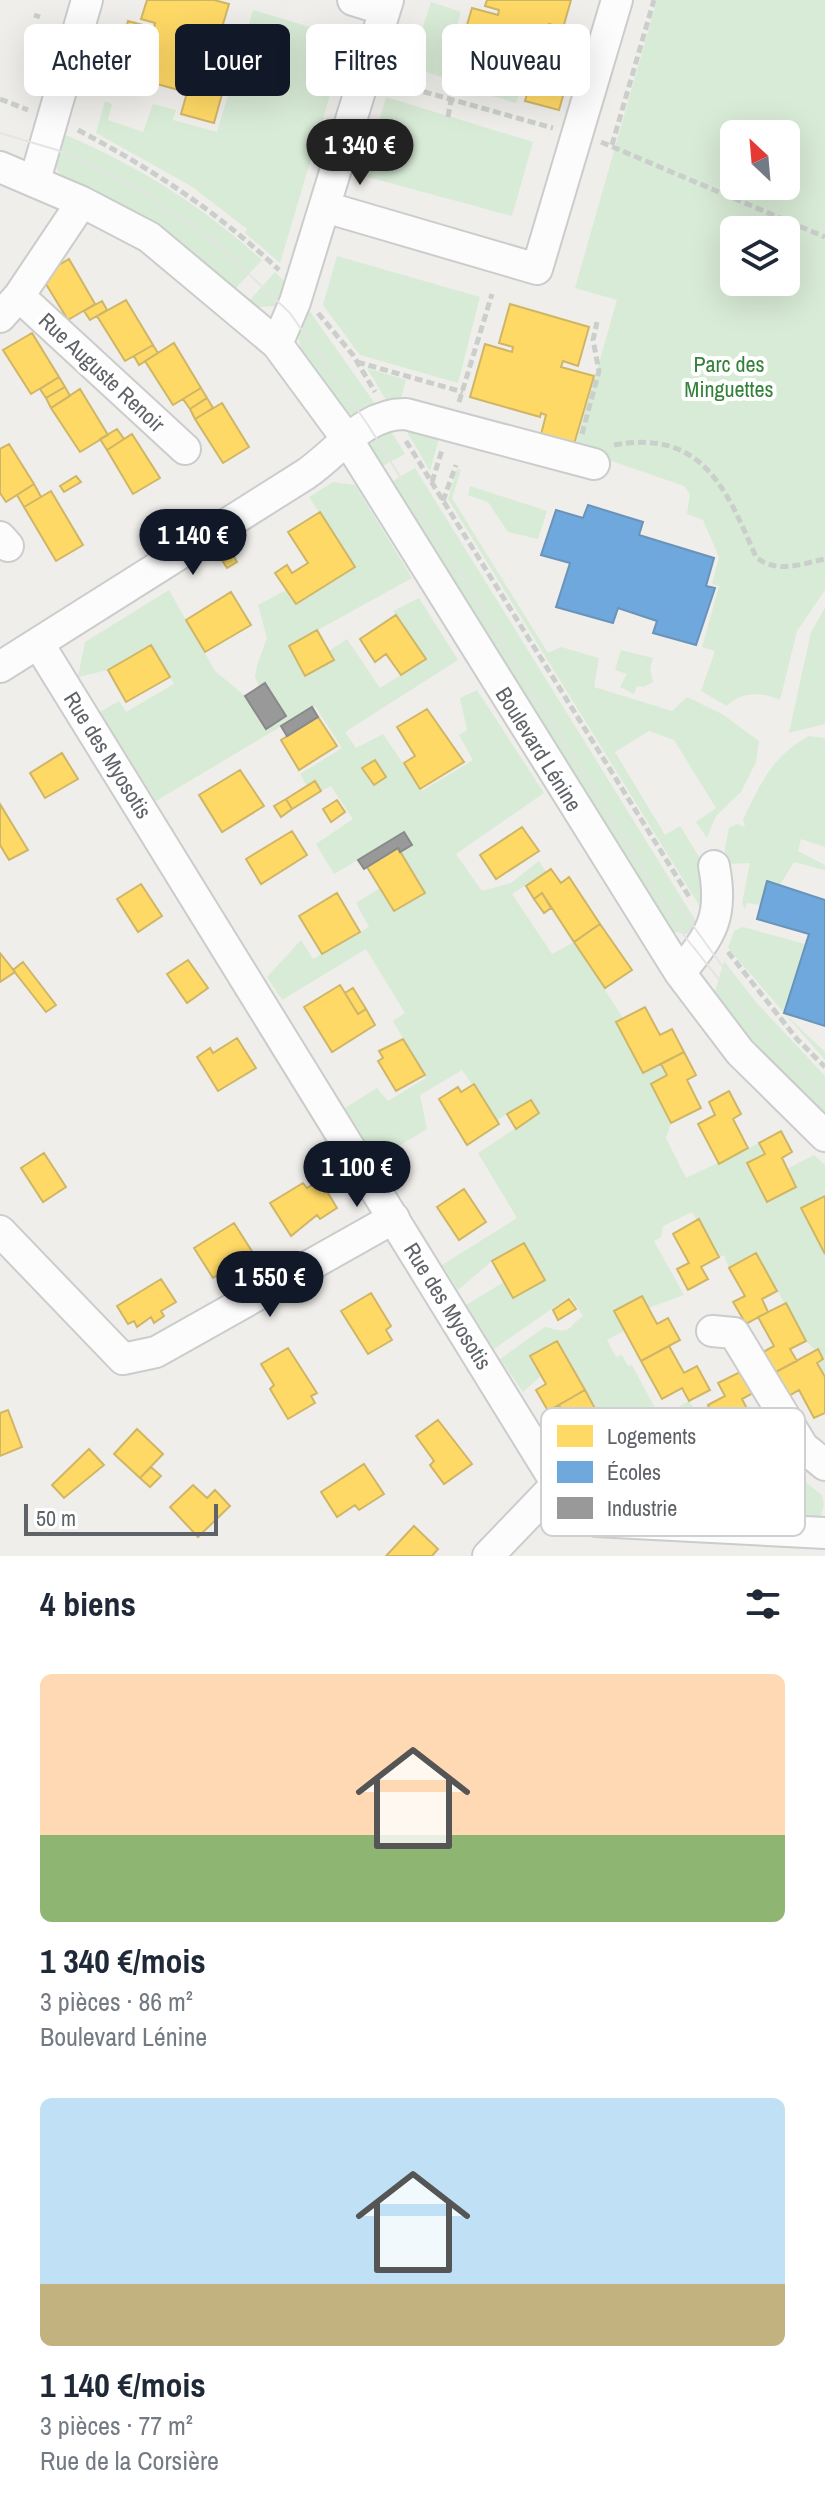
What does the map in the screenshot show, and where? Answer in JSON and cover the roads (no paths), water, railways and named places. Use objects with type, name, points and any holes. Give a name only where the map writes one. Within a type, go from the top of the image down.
[{"type":"street","points":[[35,180],[87,0]]},
{"type":"street","points":[[277,344],[295,302],[386,5],[353,0]]},
{"type":"street","points":[[325,207],[537,269],[617,0]]},
{"type":"street","name":"Boulevard Lénine","points":[[0,167],[82,202],[149,237],[277,344],[347,439],[680,973],[740,1052],[825,1136]]},
{"type":"street","name":"Rue Auguste Renoir","points":[[82,202],[10,307],[185,449]]},
{"type":"street","points":[[0,667],[306,474],[347,439],[389,414],[451,426],[584,461]]},
{"type":"street","name":"Rue des Myosotis","points":[[38,643],[541,1458]]},
{"type":"street","points":[[680,973],[712,933],[718,887],[714,866]]},
{"type":"street","points":[[0,1231],[123,1359],[156,1352],[394,1218]]},
{"type":"street","points":[[712,1331],[734,1333],[779,1408]]},
{"type":"street","points":[[805,1449],[825,1465]]},
{"type":"street","points":[[488,1556],[541,1501]]},
{"type":"street","name":"Rue des Myosotis","points":[[805,1532],[825,1533]]},
{"type":"tram line","points":[[0,133],[57,150],[142,191],[215,242],[290,313],[368,425],[683,934],[766,1039],[825,1100]]},
{"type":"tram line","points":[[674,899],[732,980]]},
{"type":"park label","name":"Parc des Minguettes","points":[[729,376]]}]
